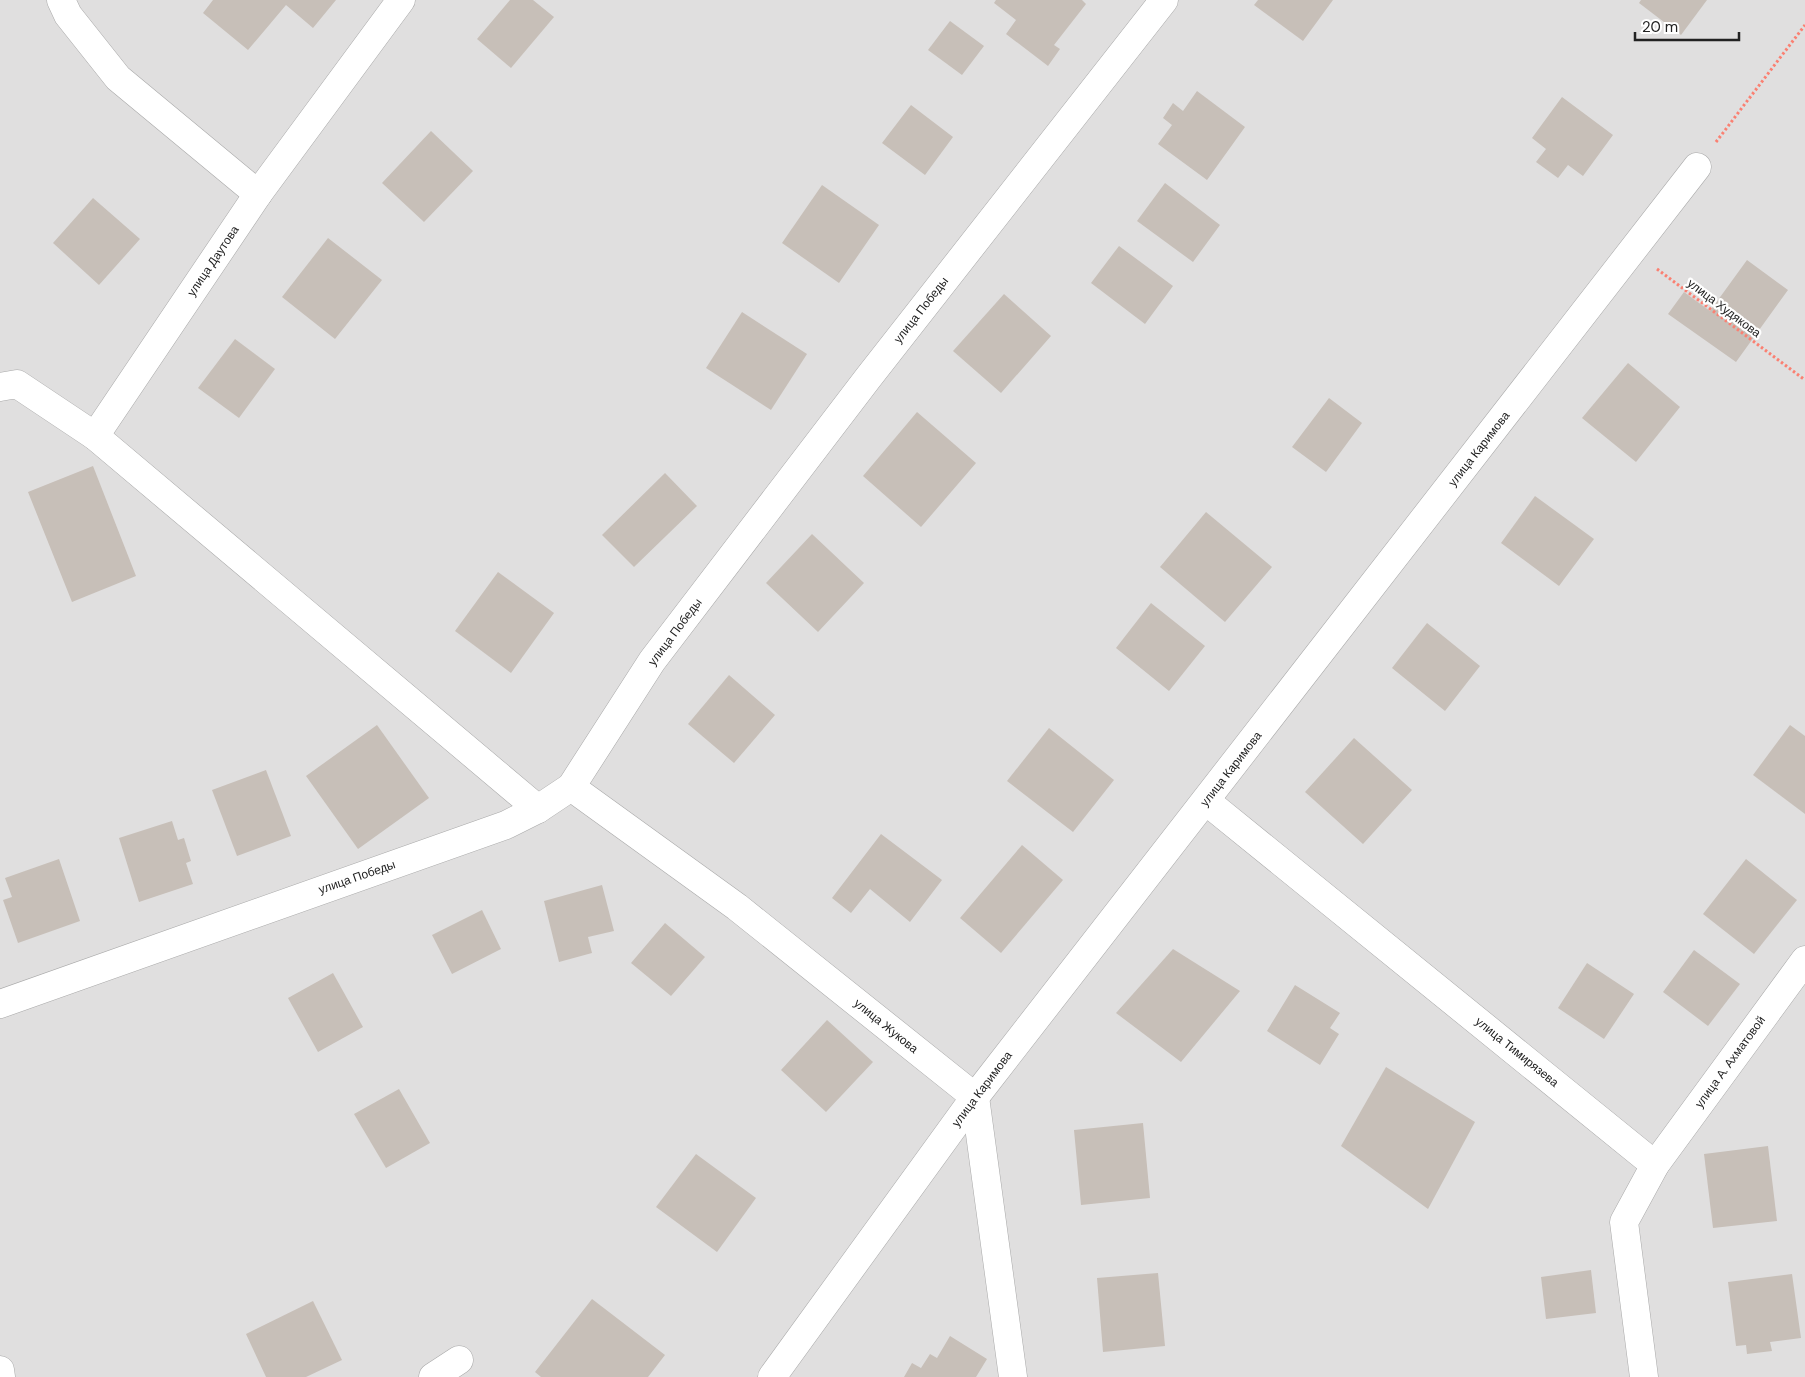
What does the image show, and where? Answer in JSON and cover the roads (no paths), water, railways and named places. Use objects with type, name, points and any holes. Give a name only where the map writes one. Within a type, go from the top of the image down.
[{"type":"street","points":[[61,0],[68,15],[118,78],[258,194]]},
{"type":"street","name":"улица Даутова","points":[[95,436],[258,194],[401,0]]},
{"type":"street","name":"улица Победы","points":[[0,1004],[506,824],[538,809],[571,787],[652,661],[868,378],[1164,0]]},
{"type":"street","name":"улица Каримова","points":[[772,1377],[975,1097],[1698,167]]},
{"type":"street","points":[[0,387],[17,384],[95,436],[538,809]]},
{"type":"street","name":"улица Жукова","points":[[571,787],[736,907],[975,1097]]},
{"type":"street","name":"улица Тимирязева","points":[[1206,800],[1655,1164]]},
{"type":"street","name":"улица А. Ахматовой","points":[[1655,1164],[1805,960]]},
{"type":"street","points":[[975,1097],[1013,1377]]},
{"type":"street","points":[[1644,1377],[1624,1222],[1655,1164]]},
{"type":"street","points":[[433,1377],[459,1360]]},
{"type":"street","points":[[0,1370],[2,1377]]}]
